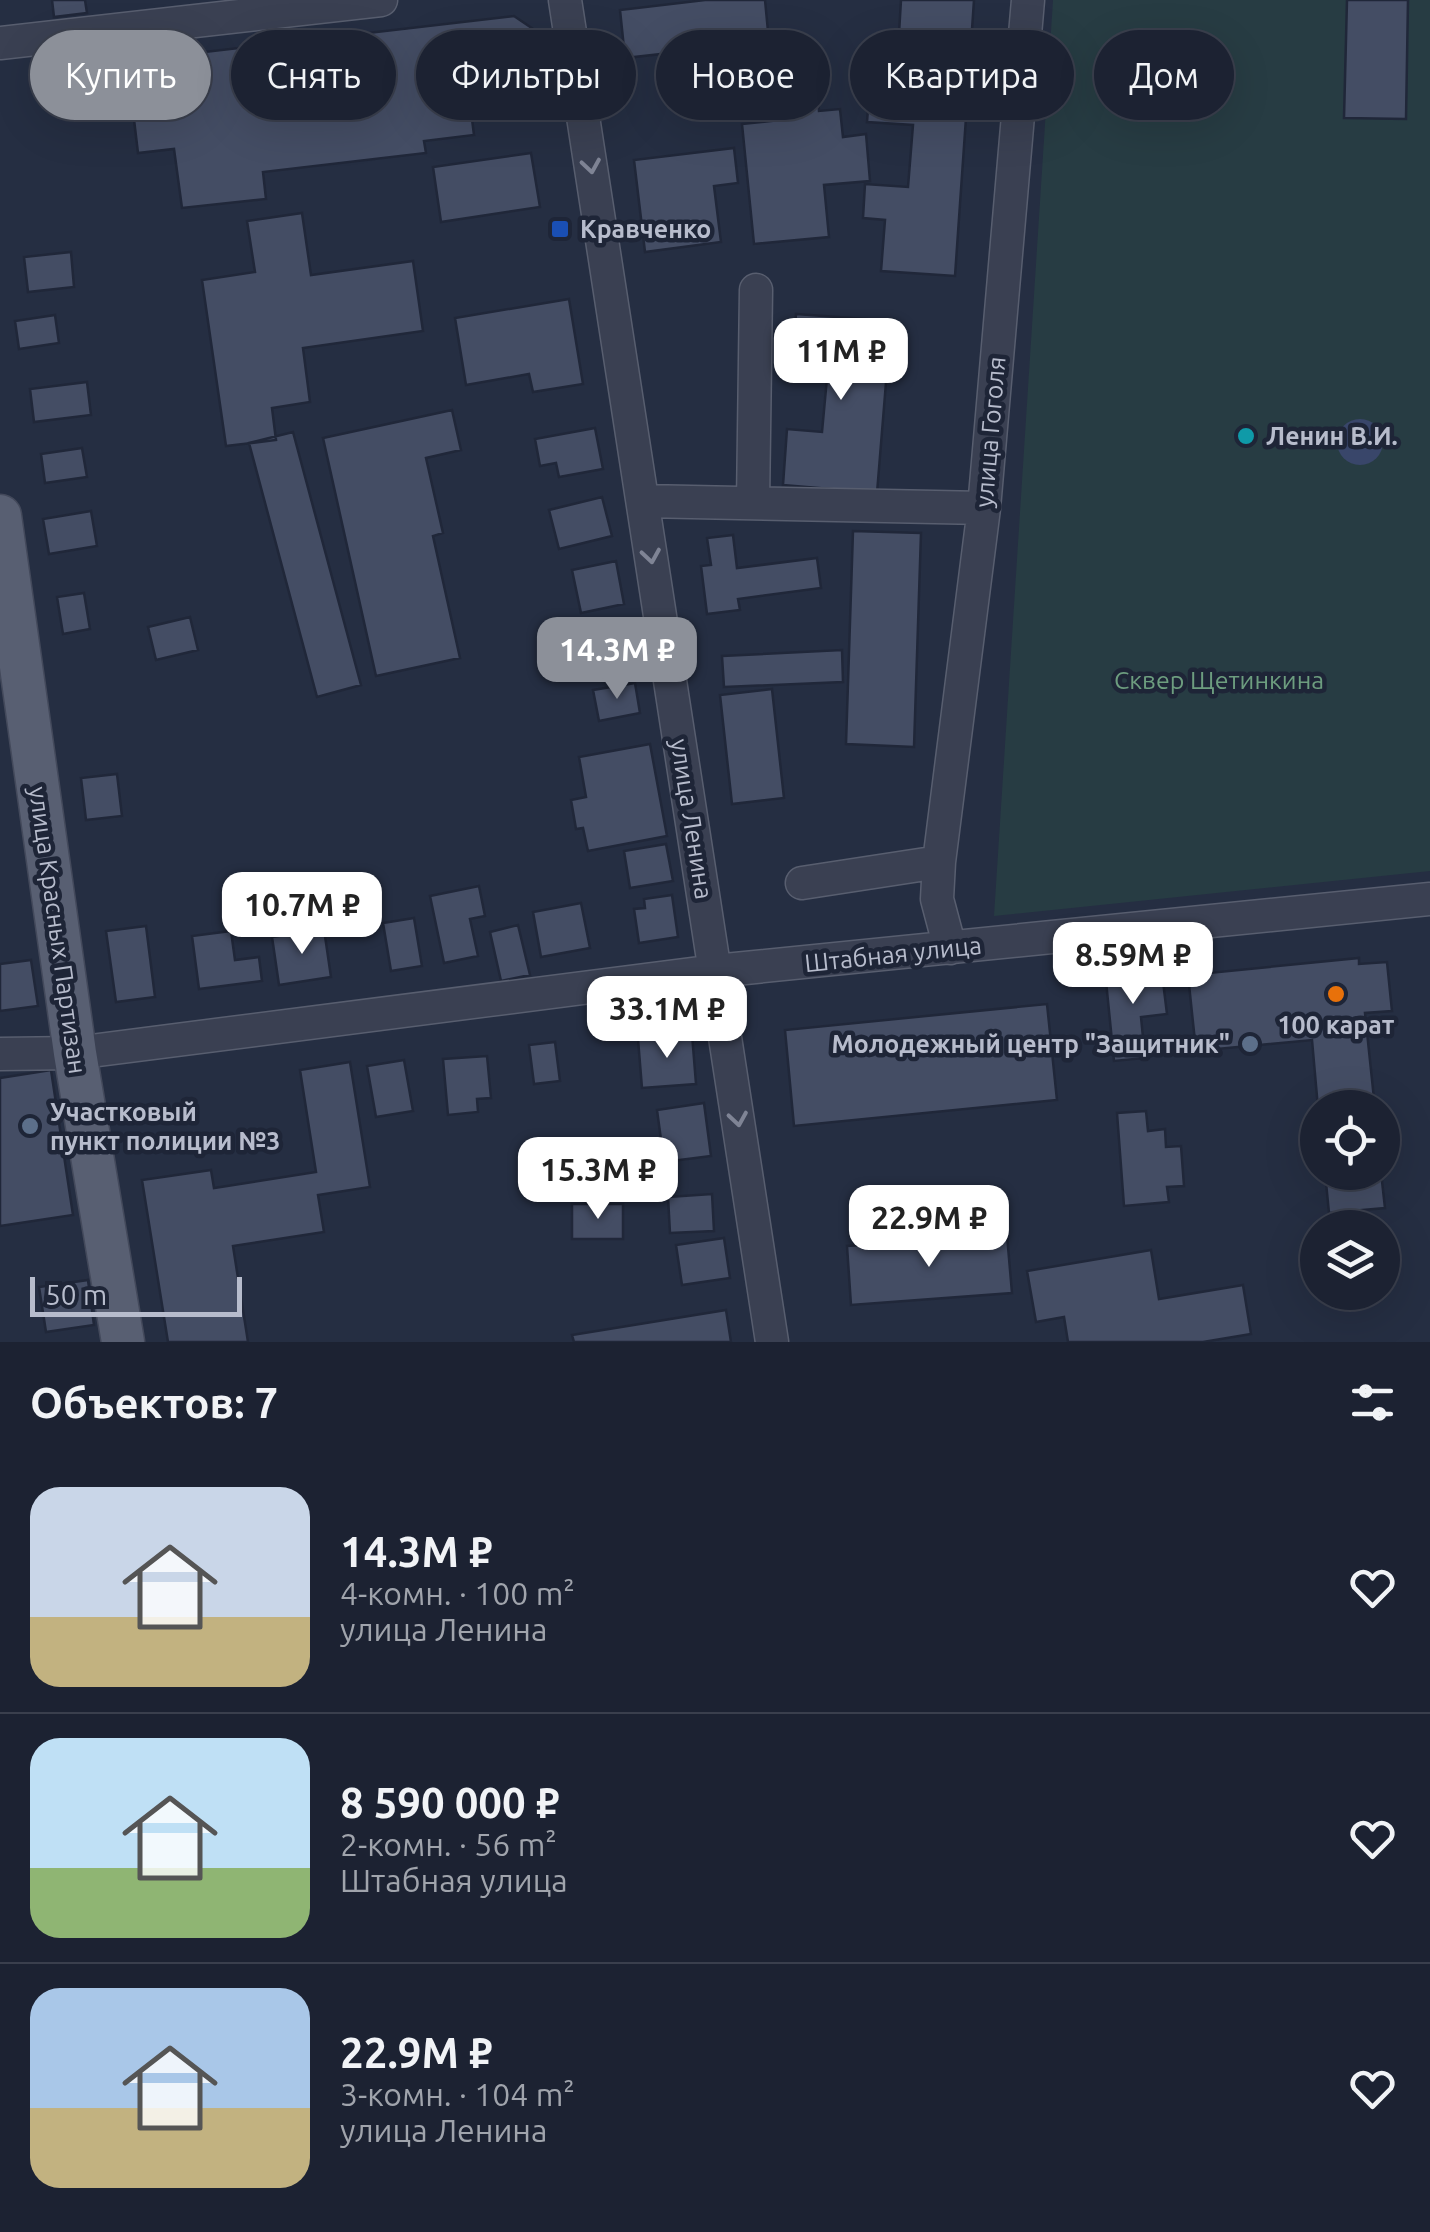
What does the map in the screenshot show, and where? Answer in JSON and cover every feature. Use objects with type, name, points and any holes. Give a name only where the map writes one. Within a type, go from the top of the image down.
[{"type":"main road","name":"улица Красных Партизан","points":[[0,516],[75,1053],[123,1342]]},
{"type":"street","points":[[0,43],[382,0]]},
{"type":"street","name":"улица Ленина","points":[[565,0],[772,1342]]},
{"type":"street","name":"улица Гоголя","points":[[950,948],[937,899],[939,862],[984,508],[1028,0]]},
{"type":"street","points":[[753,503],[756,290]]},
{"type":"street","points":[[643,501],[984,508]]},
{"type":"street","points":[[802,883],[939,862]]},
{"type":"street","name":"Штабная улица","points":[[0,1054],[75,1053],[715,971],[1430,899]]},
{"type":"green space","name":"Сквер Щетинкина","points":[[1053,0],[1430,0],[1430,871],[994,916],[1045,120],[1074,120],[1074,30],[1051,30]]},
{"type":"water","points":[[1360,419],[1376,426],[1383,442],[1376,458],[1360,465],[1344,458],[1337,442],[1344,426]]},
{"type":"building","points":[[52,0],[85,0],[87,13],[54,17]]},
{"type":"building","points":[[705,0],[765,0],[768,30],[656,30],[656,55],[636,57],[636,30],[622,30],[620,10]]},
{"type":"building","points":[[901,0],[974,0],[972,30],[899,30]]},
{"type":"building","points":[[1347,0],[1408,0],[1406,119],[1344,118]]},
{"type":"building","points":[[514,16],[535,30],[416,30],[416,120],[472,120],[474,135],[424,141],[426,153],[263,172],[266,199],[182,208],[174,149],[138,153],[134,120],[211,120],[211,51],[231,49],[231,120],[396,120],[394,30]]},
{"type":"building","points":[[840,109],[843,137],[866,134],[870,181],[824,185],[829,237],[754,244],[742,124],[830,120],[830,110]]},
{"type":"building","points":[[966,120],[955,276],[881,271],[885,220],[863,218],[865,184],[908,187],[913,125],[867,122]]},
{"type":"building","points":[[734,148],[738,183],[714,186],[721,242],[645,252],[634,160]]},
{"type":"building","points":[[531,153],[540,207],[441,222],[433,167]]},
{"type":"building","points":[[302,213],[311,275],[413,261],[423,331],[303,348],[310,402],[272,408],[276,440],[226,446],[202,280],[255,272],[247,221]]},
{"type":"building","points":[[71,252],[74,287],[28,292],[24,257]]},
{"type":"building","points":[[569,299],[583,384],[533,392],[529,374],[466,385],[455,318]]},
{"type":"building","points":[[796,314],[891,321],[877,493],[783,485],[787,429],[822,432],[827,378],[791,375]]},
{"type":"building","points":[[55,315],[59,343],[19,349],[15,321]]},
{"type":"building","points":[[87,382],[91,415],[34,422],[30,389]]},
{"type":"building","points":[[452,410],[461,450],[426,458],[443,533],[433,536],[460,658],[376,676],[323,438]]},
{"type":"building","points":[[595,428],[603,469],[559,477],[556,463],[540,466],[535,439]]},
{"type":"building","points":[[293,432],[361,685],[317,697],[249,443]]},
{"type":"building","points":[[82,448],[87,477],[45,483],[41,454]]},
{"type":"building","points":[[602,497],[612,536],[559,549],[549,510]]},
{"type":"building","points":[[91,511],[97,546],[49,554],[43,519]]},
{"type":"building","points":[[853,531],[921,533],[914,747],[846,744]]},
{"type":"building","points":[[733,535],[737,568],[817,558],[821,588],[738,599],[740,610],[707,614],[701,566],[711,565],[707,538]]},
{"type":"building","points":[[616,561],[624,604],[581,613],[572,570]]},
{"type":"building","points":[[84,593],[90,629],[63,634],[57,597]]},
{"type":"building","points":[[190,617],[198,650],[156,660],[148,627]]},
{"type":"building","points":[[625,623],[631,656],[576,666],[570,632]]},
{"type":"building","points":[[842,650],[843,682],[724,687],[722,656]]},
{"type":"building","points":[[635,683],[640,713],[599,721],[593,690]]},
{"type":"building","points":[[772,689],[784,798],[732,804],[720,695]]},
{"type":"building","points":[[650,744],[667,836],[588,851],[583,828],[576,829],[571,800],[586,797],[579,757]]},
{"type":"building","points":[[117,774],[122,816],[86,820],[81,778]]},
{"type":"building","points":[[666,844],[673,881],[630,888],[624,851]]},
{"type":"building","points":[[479,886],[485,916],[470,919],[478,956],[444,963],[430,896]]},
{"type":"building","points":[[672,895],[678,937],[639,943],[634,909],[645,908],[644,899]]},
{"type":"building","points":[[581,903],[590,948],[541,957],[533,912]]},
{"type":"building","points":[[414,918],[422,966],[391,971],[383,923]]},
{"type":"building","points":[[518,925],[530,975],[501,981],[490,932]]},
{"type":"building","points":[[146,926],[155,997],[116,1002],[106,931]]},
{"type":"building","points":[[324,929],[331,977],[279,985],[272,937]]},
{"type":"building","points":[[231,931],[235,960],[259,957],[262,981],[199,989],[192,936]]},
{"type":"building","points":[[1359,958],[1359,964],[1387,962],[1392,1011],[1365,1013],[1373,1090],[1316,1090],[1312,1040],[1196,1051],[1188,975]]},
{"type":"building","points":[[31,960],[38,1006],[0,1011],[0,964]]},
{"type":"building","points":[[1161,965],[1167,1014],[1141,1017],[1145,1058],[1114,1061],[1105,971]]},
{"type":"building","points":[[1047,1004],[1057,1100],[794,1126],[785,1030]]},
{"type":"building","points":[[692,1034],[696,1084],[642,1088],[638,1039]]},
{"type":"building","points":[[555,1042],[560,1081],[534,1084],[529,1045]]},
{"type":"building","points":[[487,1056],[491,1098],[477,1099],[478,1112],[448,1115],[443,1059]]},
{"type":"building","points":[[404,1060],[413,1111],[376,1117],[367,1066]]},
{"type":"building","points":[[350,1062],[370,1187],[318,1195],[324,1232],[233,1246],[248,1342],[168,1342],[142,1180],[211,1170],[214,1188],[316,1172],[300,1070]]},
{"type":"building","name":"Участковый пункт полиции №3","points":[[51,1070],[73,1215],[0,1226],[0,1078]]},
{"type":"building","points":[[704,1103],[711,1156],[664,1162],[657,1110]]},
{"type":"building","points":[[1146,1111],[1148,1131],[1165,1129],[1166,1147],[1181,1146],[1184,1186],[1167,1187],[1169,1202],[1124,1206],[1117,1113]]},
{"type":"building","points":[[1327,1190],[1383,1190],[1385,1208],[1329,1210]]},
{"type":"building","points":[[712,1194],[714,1231],[670,1233],[668,1197]]},
{"type":"building","points":[[572,1204],[623,1204],[623,1239],[572,1239]]},
{"type":"building","points":[[1007,1235],[1012,1293],[851,1305],[847,1246]]},
{"type":"building","points":[[724,1238],[730,1278],[682,1285],[676,1245]]},
{"type":"building","points":[[1151,1250],[1159,1299],[1243,1285],[1251,1334],[1203,1342],[1068,1342],[1064,1317],[1036,1322],[1027,1271]]},
{"type":"building","points":[[88,1280],[94,1325],[46,1332],[39,1287]]},
{"type":"building","points":[[726,1310],[731,1342],[574,1342],[572,1335]]},
{"type":"place","name":"Кравченко","points":[[560,229]]},
{"type":"place","name":"Ленин В.И.","points":[[1246,436]]},
{"type":"place","name":"100 карат","points":[[1336,994]]},
{"type":"place","name":"Молодежный центр \"Защитник\"","points":[[1250,1044]]},
{"type":"place","name":"Участковый пункт полиции №3","points":[[30,1126]]}]
